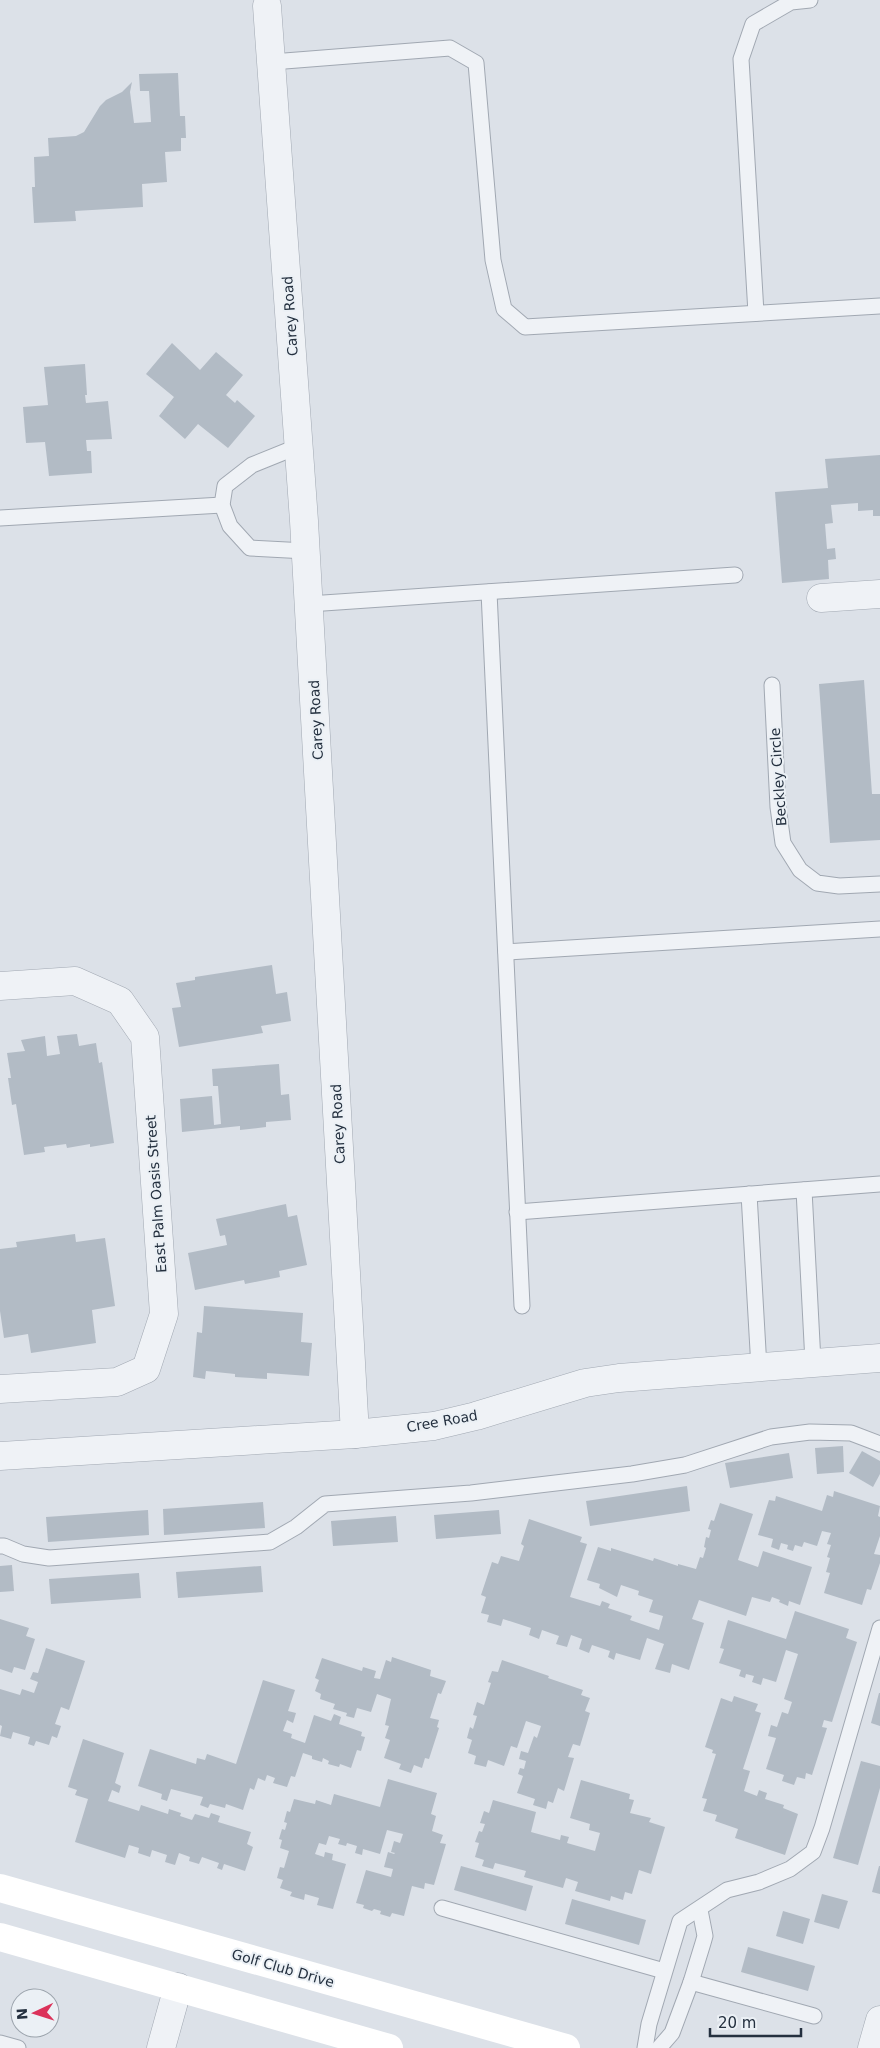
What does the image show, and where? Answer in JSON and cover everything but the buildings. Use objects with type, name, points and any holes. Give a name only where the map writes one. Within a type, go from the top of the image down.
[{"type":"street","name":"Carey Road","points":[[268,6],[306,551],[355,1434]]},
{"type":"street","points":[[821,598],[880,594]]},
{"type":"street","name":"East Palm Oasis Street","points":[[0,986],[75,981],[120,1001],[145,1037],[164,1314],[146,1369],[117,1382],[0,1389]]},
{"type":"street","name":"Cree Road","points":[[0,1456],[355,1434],[434,1426],[476,1416],[585,1383],[619,1378],[880,1358]]},
{"type":"street","name":"Golf Club Drive","points":[[0,1888],[566,2048]]},
{"type":"street","points":[[0,1937],[389,2048]]},
{"type":"street","points":[[161,2048],[178,1987]]},
{"type":"street","points":[[872,2048],[880,2020]]},
{"type":"lane","points":[[756,313],[741,59],[753,24],[791,2],[810,0]]},
{"type":"lane","points":[[272,62],[450,48],[476,63],[493,260],[504,309],[525,327],[880,306]]},
{"type":"lane","points":[[299,446],[252,465],[225,486],[222,505],[230,526],[250,548],[306,551]]},
{"type":"lane","points":[[0,518],[222,505]]},
{"type":"lane","points":[[309,604],[735,576]]},
{"type":"lane","points":[[489,592],[522,1306]]},
{"type":"lane","name":"Beckley Circle","points":[[772,685],[778,807],[783,843],[800,870],[817,883],[839,886],[880,884]]},
{"type":"lane","points":[[506,952],[880,929]]},
{"type":"lane","points":[[517,1212],[880,1184]]},
{"type":"lane","points":[[804,1190],[814,1362]]},
{"type":"lane","points":[[749,1194],[759,1368]]},
{"type":"lane","points":[[0,1546],[23,1554],[49,1558],[270,1542],[296,1527],[325,1504],[471,1493],[632,1474],[685,1465],[771,1437],[810,1432],[851,1433],[880,1444]]},
{"type":"lane","points":[[645,2048],[649,2024],[680,1921],[700,1910],[727,1890],[759,1882],[790,1869],[813,1852],[822,1828],[880,1628]]},
{"type":"lane","points":[[442,1908],[664,1971]]},
{"type":"lane","points":[[659,2048],[672,2033],[691,1982],[705,1936],[700,1910]]},
{"type":"lane","points":[[691,1982],[814,2016]]},
{"type":"lane","points":[[0,2043],[18,2048]]}]
